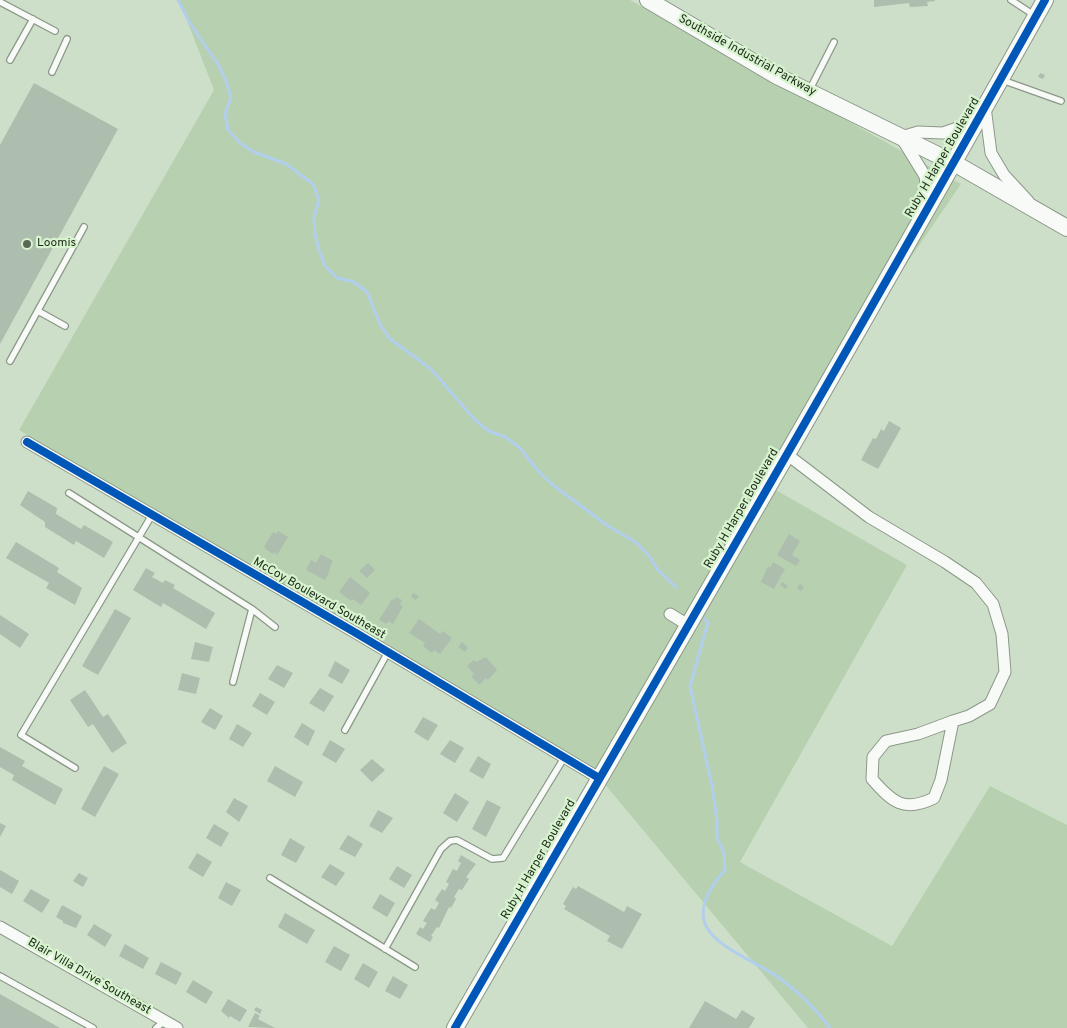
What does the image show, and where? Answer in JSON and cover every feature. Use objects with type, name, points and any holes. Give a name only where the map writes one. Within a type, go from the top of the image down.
[{"type":"street","name":"Southside Industrial Parkway","points":[[648,0],[777,76],[954,163],[1067,228]]},
{"type":"street","name":"Ruby H Harper Boulevard","points":[[455,1028],[925,214],[1045,0]]},
{"type":"street","name":"Southside Industrial Parkway","points":[[985,107],[991,152],[1004,175],[1034,208]]},
{"type":"street","name":"Ruby H Harper Boulevard","points":[[901,136],[918,132],[943,133],[949,131],[966,125],[985,107]]},
{"type":"street","points":[[901,136],[925,176],[927,192],[925,214]]},
{"type":"street","name":"McCoy Boulevard Southeast","points":[[27,442],[388,652],[599,778]]},
{"type":"street","points":[[785,457],[793,459],[868,517],[945,562],[976,583],[993,604],[1002,634],[1005,672],[990,704],[969,716],[953,721],[918,734],[886,741],[873,757],[872,779],[886,794],[902,804],[920,805],[934,798],[941,780],[953,721]]},
{"type":"street","points":[[670,614],[688,625]]},
{"type":"street","name":"Blair Villa Drive Southeast","points":[[0,927],[160,1024],[177,1028]]},
{"type":"lane","points":[[1011,0],[1036,16]]},
{"type":"lane","points":[[0,12],[2,3],[55,31]]},
{"type":"lane","points":[[10,60],[33,20]]},
{"type":"lane","points":[[52,72],[67,39]]},
{"type":"lane","points":[[809,91],[834,42]]},
{"type":"lane","points":[[1000,80],[1061,101]]},
{"type":"lane","points":[[10,361],[84,227]]},
{"type":"lane","points":[[38,311],[65,326]]},
{"type":"lane","points":[[69,493],[252,609],[276,627]]},
{"type":"lane","points":[[75,768],[21,736],[152,515]]},
{"type":"lane","points":[[233,682],[252,609]]},
{"type":"lane","points":[[345,730],[388,652]]},
{"type":"lane","points":[[385,949],[441,848],[450,841],[457,840],[492,859],[503,858],[564,758]]},
{"type":"lane","points":[[270,878],[415,967]]},
{"type":"lane","points":[[0,976],[93,1028]]},
{"type":"green space","points":[[179,0],[630,0],[961,184],[839,363],[767,485],[907,565],[740,862],[892,946],[990,786],[1067,825],[1067,1028],[808,1028],[603,782],[283,591],[19,430],[214,90]]},
{"type":"building","points":[[874,0],[935,1],[927,2],[928,6],[910,7],[909,3],[874,7]]},
{"type":"building","points":[[1040,73],[1045,75],[1043,79],[1038,77]]},
{"type":"building","name":"Loomis","points":[[34,83],[118,129],[0,344],[0,145]]},
{"type":"building","points":[[889,421],[901,428],[878,469],[861,460],[873,438],[876,439],[881,429],[884,431]]},
{"type":"building","points":[[28,491],[57,508],[56,514],[81,529],[84,525],[113,542],[104,558],[76,541],[74,545],[45,527],[45,522],[20,505]]},
{"type":"building","points":[[278,531],[288,537],[277,555],[264,547],[273,532],[276,534]]},
{"type":"building","points":[[789,534],[800,541],[792,555],[800,560],[796,566],[777,555]]},
{"type":"building","points":[[16,542],[59,568],[57,572],[82,588],[75,605],[46,588],[49,583],[6,558]]},
{"type":"building","points":[[321,554],[333,561],[325,580],[306,570],[311,560],[316,563]]},
{"type":"building","points":[[773,562],[785,569],[774,589],[761,582],[768,566],[770,568]]},
{"type":"building","points":[[368,563],[375,570],[367,578],[359,571]]},
{"type":"building","points":[[146,568],[155,573],[152,577],[163,583],[165,580],[175,585],[173,588],[215,613],[206,629],[163,603],[161,607],[133,590]]},
{"type":"building","points":[[350,577],[370,593],[361,605],[353,599],[351,601],[339,592]]},
{"type":"building","points":[[782,582],[788,586],[786,589],[780,585]]},
{"type":"building","points":[[800,584],[804,587],[801,591],[797,588]]},
{"type":"building","points":[[413,593],[419,596],[416,600],[411,597]]},
{"type":"building","points":[[396,597],[402,600],[400,605],[403,606],[393,624],[388,621],[387,624],[379,620],[392,599],[394,600]]},
{"type":"building","points":[[115,609],[131,618],[98,675],[82,666]]},
{"type":"building","points":[[0,615],[29,634],[20,648],[0,634]]},
{"type":"building","points":[[419,619],[440,634],[443,631],[452,638],[440,654],[434,650],[432,653],[423,646],[425,643],[409,633]]},
{"type":"building","points":[[195,642],[213,647],[209,662],[191,659]]},
{"type":"building","points":[[462,642],[468,648],[465,652],[458,647]]},
{"type":"building","points":[[486,657],[497,670],[488,680],[486,678],[479,685],[471,676],[474,674],[467,666],[474,660],[476,662]]},
{"type":"building","points":[[335,661],[350,670],[342,684],[328,676]]},
{"type":"building","points":[[277,665],[293,673],[284,688],[268,679]]},
{"type":"building","points":[[182,673],[200,678],[196,694],[178,690]]},
{"type":"building","points":[[320,688],[334,696],[324,712],[309,703]]},
{"type":"building","points":[[85,690],[103,717],[108,714],[127,743],[112,753],[93,724],[88,727],[70,700]]},
{"type":"building","points":[[260,693],[275,702],[267,715],[252,706]]},
{"type":"building","points":[[210,708],[223,716],[215,730],[201,722]]},
{"type":"building","points":[[423,717],[438,725],[428,741],[414,732]]},
{"type":"building","points":[[302,723],[315,731],[308,746],[294,737]]},
{"type":"building","points":[[237,724],[252,733],[243,747],[229,739]]},
{"type":"building","points":[[330,740],[345,749],[336,763],[322,755]]},
{"type":"building","points":[[450,740],[464,748],[455,763],[440,754]]},
{"type":"building","points":[[0,747],[25,761],[22,766],[63,789],[55,805],[12,780],[14,775],[0,767]]},
{"type":"building","points":[[478,756],[491,764],[483,779],[469,771]]},
{"type":"building","points":[[372,759],[385,770],[372,782],[360,770]]},
{"type":"building","points":[[104,766],[119,774],[95,817],[81,809]]},
{"type":"building","points":[[275,766],[303,782],[295,797],[267,781]]},
{"type":"building","points":[[455,793],[469,802],[457,822],[443,813]]},
{"type":"building","points":[[234,798],[248,806],[239,822],[226,812]]},
{"type":"building","points":[[487,800],[501,807],[486,837],[472,829]]},
{"type":"building","points":[[378,810],[393,818],[382,833],[369,826]]},
{"type":"building","points":[[0,823],[6,826],[0,837]]},
{"type":"building","points":[[214,824],[229,833],[221,847],[206,838]]},
{"type":"building","points":[[348,835],[363,844],[355,857],[339,849]]},
{"type":"building","points":[[290,838],[305,847],[296,863],[281,855]]},
{"type":"building","points":[[197,853],[212,862],[203,877],[188,868]]},
{"type":"building","points":[[461,855],[476,864],[466,877],[469,879],[462,890],[459,889],[454,897],[456,899],[451,908],[449,907],[439,928],[437,927],[431,936],[433,937],[430,942],[416,934],[420,927],[423,929],[427,923],[423,921],[431,908],[435,910],[439,903],[435,900],[442,889],[445,891],[449,884],[446,882],[453,869],[457,871],[461,863],[458,861]]},
{"type":"building","points":[[330,864],[345,873],[336,886],[321,877]]},
{"type":"building","points":[[397,866],[412,875],[404,888],[389,879]]},
{"type":"building","points":[[0,870],[19,881],[12,894],[0,887]]},
{"type":"building","points":[[79,873],[88,878],[83,887],[73,881]]},
{"type":"building","points":[[226,882],[241,890],[232,906],[218,898]]},
{"type":"building","points":[[578,886],[624,912],[627,906],[642,914],[622,949],[607,941],[610,936],[564,909],[566,906],[563,904],[573,887],[576,889]]},
{"type":"building","points":[[31,889],[50,900],[42,913],[23,901]]},
{"type":"building","points":[[380,894],[395,903],[387,917],[372,908]]},
{"type":"building","points":[[62,905],[82,916],[76,928],[63,923],[63,921],[56,917]]},
{"type":"building","points":[[285,913],[315,930],[307,944],[278,927]]},
{"type":"building","points":[[94,924],[112,935],[105,947],[87,935]]},
{"type":"building","points":[[125,944],[149,958],[143,969],[119,956]]},
{"type":"building","points":[[334,946],[350,955],[341,971],[325,962]]},
{"type":"building","points":[[161,962],[182,973],[176,985],[155,974]]},
{"type":"building","points":[[363,963],[378,972],[369,988],[354,979]]},
{"type":"building","points":[[393,976],[408,985],[400,999],[385,991]]},
{"type":"building","points":[[193,980],[213,992],[206,1004],[186,992]]},
{"type":"building","points":[[0,994],[60,1028],[0,1028]]},
{"type":"building","points":[[228,999],[247,1010],[240,1022],[230,1016],[229,1018],[221,1011]]},
{"type":"building","points":[[705,1001],[736,1019],[742,1010],[755,1018],[749,1028],[689,1028]]},
{"type":"building","points":[[256,1007],[262,1010],[260,1014],[254,1010]]},
{"type":"building","points":[[255,1013],[260,1016],[258,1019],[275,1028],[248,1027]]},
{"type":"waterway","points":[[178,0],[190,23],[219,66],[226,81],[231,98],[225,114],[228,130],[240,143],[254,152],[286,164],[313,184],[319,200],[314,217],[315,234],[325,266],[337,278],[354,282],[367,292],[380,324],[389,338],[431,369],[475,420],[489,431],[505,437],[519,447],[540,473],[553,485],[608,526],[637,543],[658,570],[676,587]]},
{"type":"waterway","points":[[704,618],[708,622],[690,686],[712,786],[717,820],[717,837],[724,853],[725,870],[709,891],[703,909],[705,924],[713,936],[726,947],[778,977],[793,988],[813,1007],[830,1028]]},
{"type":"cycle path","points":[[455,1028],[826,387],[1045,0]]},
{"type":"cycle path","points":[[27,442],[356,633],[599,778]]},
{"type":"place","name":"Loomis","points":[[27,244]]}]
